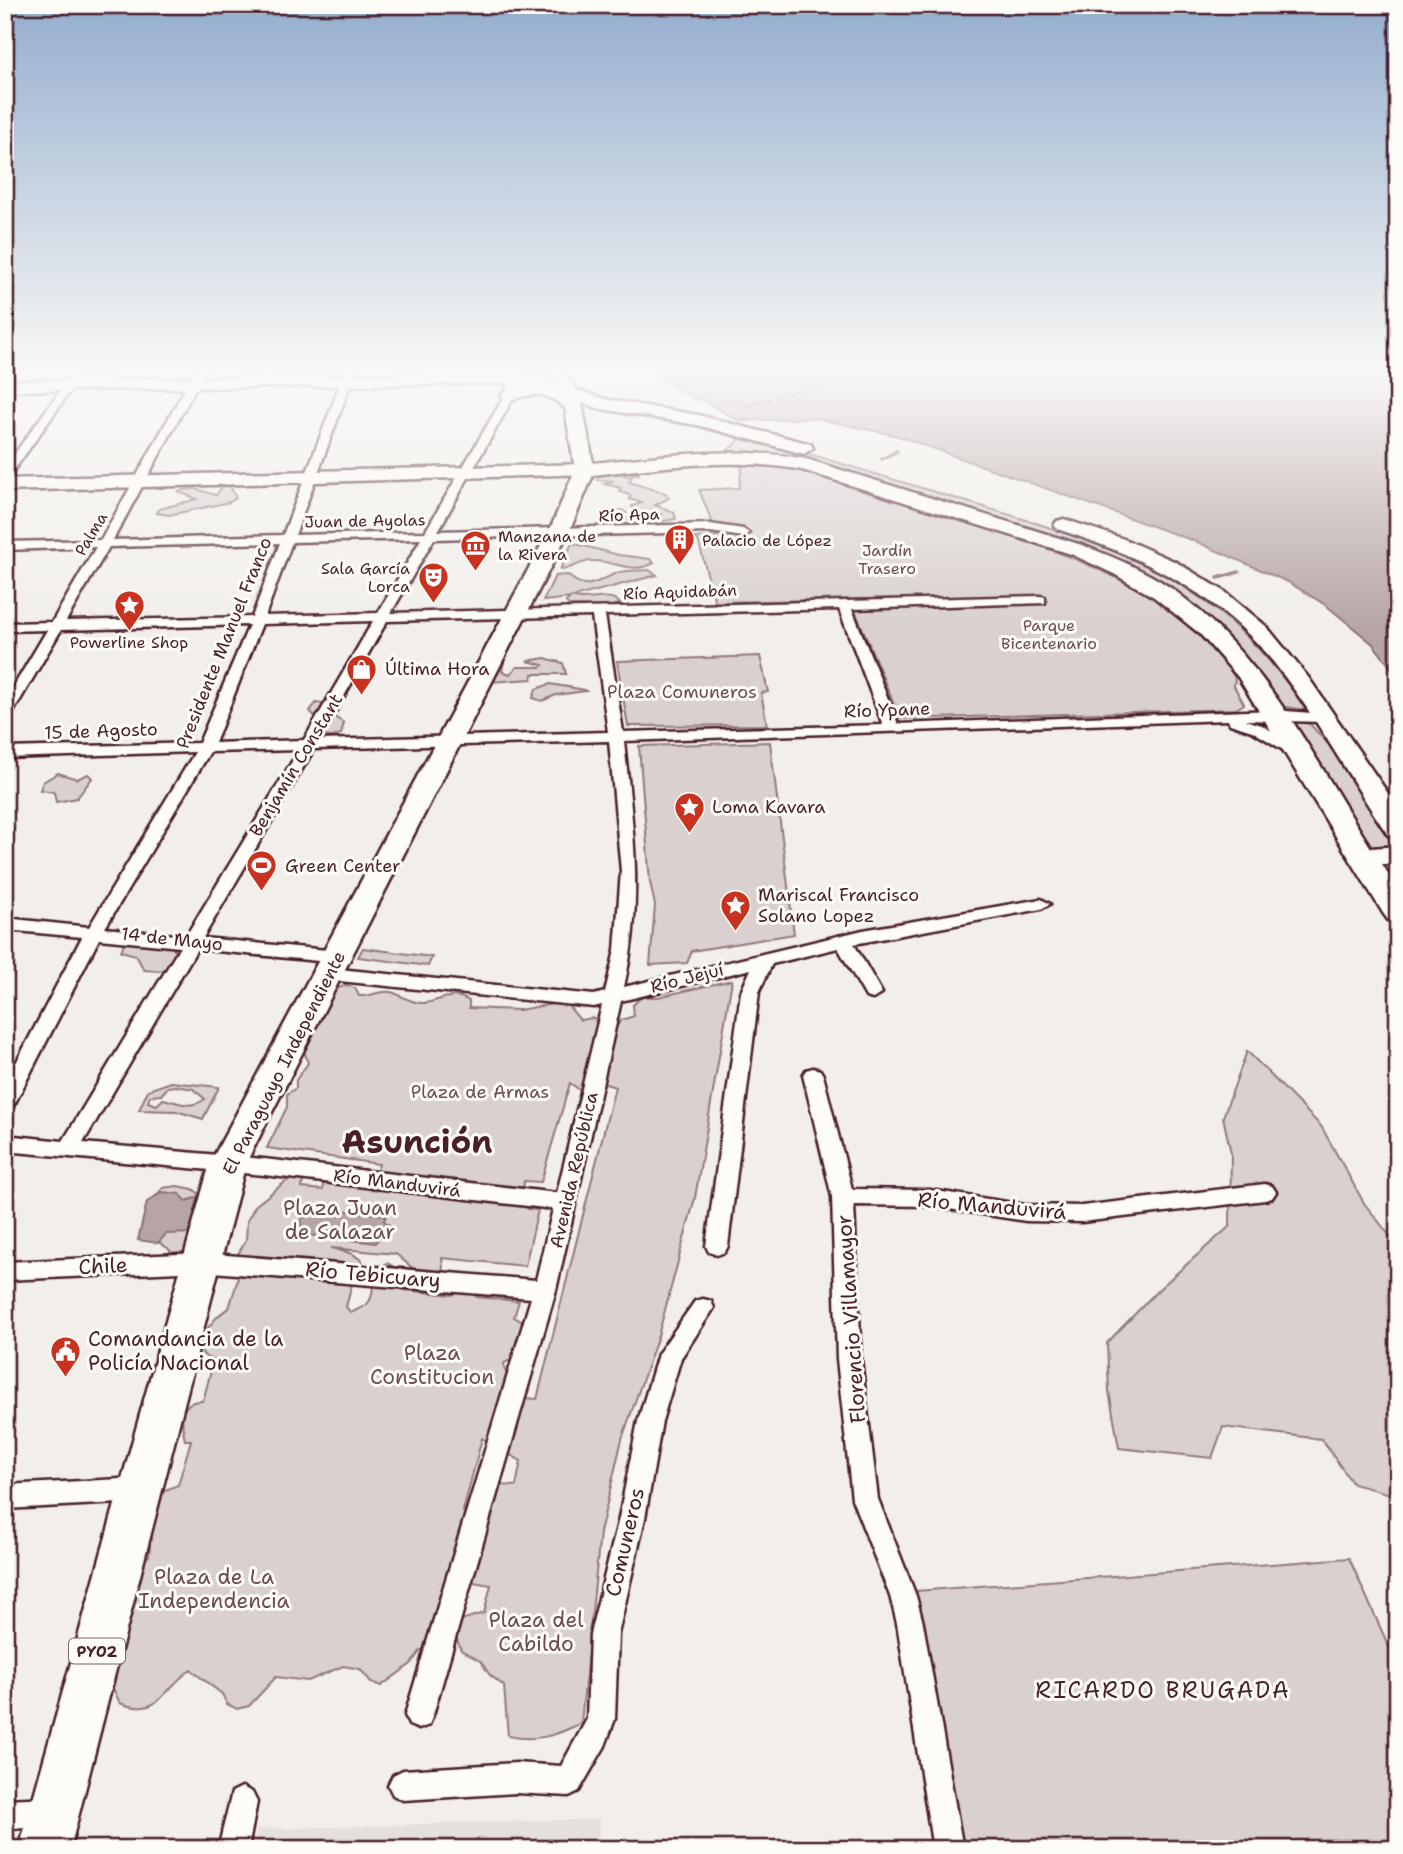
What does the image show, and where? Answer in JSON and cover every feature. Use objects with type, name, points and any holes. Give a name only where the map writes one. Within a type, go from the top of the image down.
[{"type":"main road","points":[[574,456],[575,470]]},
{"type":"main road","points":[[825,456],[1088,532],[1144,554],[1215,595],[1258,632],[1290,670],[1398,829]]},
{"type":"main road","points":[[5,485],[575,470],[700,457],[756,457],[806,465],[1077,550],[1122,569],[1162,592],[1208,629],[1248,673],[1398,913]]},
{"type":"main road","name":"El Paraguayo Independiente","points":[[49,1830],[228,1163],[560,529],[575,470]]},
{"type":"main road","points":[[1362,857],[1398,855]]},
{"type":"street","points":[[5,475],[19,456]]},
{"type":"street","name":"Palma","points":[[5,714],[155,456]]},
{"type":"street","name":"Presidente Manuel Franco","points":[[5,1103],[93,932],[205,748],[257,621],[317,456]]},
{"type":"street","name":"Benjamín Constant","points":[[69,1149],[190,940],[309,745],[474,456]]},
{"type":"street","name":"Río Apa","points":[[560,529],[710,528],[743,533]]},
{"type":"street","name":"Juan de Ayolas","points":[[5,546],[429,536],[560,529]]},
{"type":"street","name":"Río Aquidabán","points":[[5,627],[1040,600]]},
{"type":"street","points":[[844,604],[892,729]]},
{"type":"street","name":"Avenida República","points":[[419,1716],[545,1290],[624,950],[629,871],[616,737],[598,611]]},
{"type":"street","name":"Río Ypane","points":[[450,741],[1210,719],[1274,714],[1324,718]]},
{"type":"street","points":[[1210,719],[1240,722],[1257,729],[1301,757]]},
{"type":"street","name":"15 de Agosto","points":[[5,753],[450,741]]},
{"type":"street","name":"Río Jejuí","points":[[334,965],[594,1001],[843,941],[1041,904]]},
{"type":"street","name":"14 de Mayo","points":[[5,924],[190,940],[334,965]]},
{"type":"street","points":[[843,941],[873,993]]},
{"type":"street","points":[[717,1246],[750,992],[765,959]]},
{"type":"street","name":"Florencio Villamayor","points":[[813,1074],[843,1197],[849,1359],[865,1499],[890,1570],[903,1596],[910,1623],[948,1849]]},
{"type":"street","name":"Río Manduvirá","points":[[5,1143],[228,1163],[566,1202]]},
{"type":"street","name":"Río Manduvirá","points":[[843,1197],[930,1199],[1026,1213],[1082,1214],[1265,1192]]},
{"type":"street","name":"Chile","points":[[5,1271],[201,1262]]},
{"type":"street","name":"Río Tebicuary","points":[[201,1262],[545,1290]]},
{"type":"street","name":"Comuneros","points":[[403,1785],[516,1778],[569,1781],[595,1736],[601,1719],[604,1634],[657,1399],[670,1354],[702,1308]]},
{"type":"street","points":[[5,1497],[140,1490]]},
{"type":"street","points":[[233,1849],[242,1802]]},
{"type":"street","points":[[5,1814],[49,1830]]},
{"type":"shaded area","points":[[953,456],[1398,456],[1398,677],[1373,644],[1327,606],[1288,582],[1197,542]]},
{"type":"shaded area","points":[[162,1192],[180,1194],[186,1201],[202,1196],[195,1233],[166,1234],[158,1243],[138,1240],[147,1202]]},
{"type":"shaded area","points":[[318,1208],[386,1215],[384,1221],[393,1228],[389,1235],[379,1236],[376,1243],[307,1235],[308,1231],[301,1227],[302,1218],[316,1213]]},
{"type":"shaded area","points":[[599,1819],[598,1849],[253,1849],[257,1829]]},
{"type":"green space","points":[[772,456],[815,456],[1015,516],[1111,550],[1155,570],[1196,595],[1235,626],[1271,663],[1306,710],[1278,706],[1246,658],[1207,616],[1126,566],[803,461]]},
{"type":"green space","name":"Parque Bicentenario","points":[[743,458],[859,488],[1010,536],[1098,569],[1140,590],[1178,615],[1210,644],[1235,678],[1234,686],[1244,704],[1236,709],[900,719],[854,608],[975,605],[972,597],[715,602],[698,540],[695,538],[718,536],[699,490],[739,488]]},
{"type":"green space","points":[[638,470],[639,474],[623,475],[632,477],[629,482],[665,493],[669,498],[655,505],[674,512],[676,519],[653,523],[662,514],[647,514],[653,518],[642,523],[601,526],[600,522],[606,517],[603,514],[622,510],[626,513],[610,518],[632,518],[635,512],[632,506],[642,503],[629,499],[631,496],[619,491],[621,488],[604,484],[614,481],[597,480],[596,475]]},
{"type":"green space","points":[[224,484],[229,484],[236,498],[230,502],[169,515],[157,513],[159,509],[197,499],[179,492],[193,489],[216,495]]},
{"type":"green space","points":[[572,543],[619,555],[650,559],[654,563],[638,568],[592,561],[560,570]]},
{"type":"green space","points":[[649,570],[657,575],[573,597],[605,597],[620,604],[607,607],[569,606],[566,602],[570,598],[543,601],[555,576],[568,575],[575,581],[588,584],[620,572]]},
{"type":"green space","name":"Plaza Comuneros","points":[[760,656],[768,692],[761,693],[767,725],[628,726],[617,661]]},
{"type":"green space","points":[[545,658],[563,663],[566,674],[533,674],[532,679],[490,682],[497,662],[504,662],[502,671],[510,674],[517,667],[541,667],[543,665],[527,661]]},
{"type":"green space","points":[[550,684],[586,691],[556,695],[542,701],[533,698],[536,689]]},
{"type":"green space","points":[[316,703],[327,704],[331,715],[344,723],[341,734],[333,737],[318,736],[317,719],[310,711]]},
{"type":"green space","points":[[1288,720],[1310,724],[1329,745],[1394,846],[1368,847]]},
{"type":"green space","points":[[770,742],[794,934],[692,951],[687,963],[650,965],[655,905],[650,882],[639,746]]},
{"type":"green space","points":[[58,773],[77,779],[88,774],[92,778],[77,798],[56,802],[54,792],[40,790],[43,782]]},
{"type":"green space","points":[[125,940],[173,947],[179,956],[175,966],[160,971],[144,970],[136,955],[121,951]]},
{"type":"green space","points":[[363,948],[432,957],[428,966],[358,957]]},
{"type":"green space","points":[[732,980],[695,1198],[658,1336],[622,1439],[600,1533],[581,1723],[545,1737],[508,1736],[504,1686],[490,1675],[480,1661],[461,1650],[455,1635],[461,1620],[484,1613],[491,1585],[473,1582],[463,1586],[426,1650],[421,1650],[411,1664],[381,1686],[371,1682],[360,1669],[343,1666],[308,1681],[276,1677],[249,1706],[237,1709],[227,1704],[222,1694],[191,1670],[153,1704],[134,1707],[120,1703],[107,1676],[140,1563],[149,1556],[150,1547],[141,1523],[151,1496],[178,1485],[191,1440],[185,1440],[183,1413],[189,1404],[203,1401],[214,1360],[205,1356],[201,1343],[209,1326],[229,1308],[238,1279],[234,1261],[246,1240],[247,1221],[255,1206],[289,1179],[298,1177],[303,1181],[302,1188],[323,1190],[324,1182],[376,1173],[379,1164],[267,1148],[287,1107],[287,1094],[296,1088],[296,1080],[308,1063],[303,1048],[334,990],[346,985],[355,988],[359,996],[391,992],[422,1003],[456,996],[469,1001],[469,1008],[519,1010],[565,1002],[580,1020],[600,1017],[595,1021],[602,1030],[614,1030],[621,1020],[634,1016],[633,1005],[641,997],[658,997]],"holes":[[[570,1083],[585,1094],[606,1084],[615,1087],[537,1399],[526,1398],[505,1371],[504,1363],[522,1355],[526,1329],[523,1322],[514,1317],[519,1301],[477,1297],[468,1289],[452,1295],[404,1290],[394,1267],[387,1263],[376,1273],[367,1304],[351,1313],[346,1307],[352,1284],[341,1283],[337,1271],[356,1268],[362,1261],[353,1254],[331,1248],[396,1254],[417,1272],[437,1275],[443,1268],[442,1258],[525,1266],[538,1210],[528,1209],[521,1202],[524,1181],[541,1182]],[[482,1438],[521,1461],[516,1486],[500,1485],[470,1511],[463,1511]]]},
{"type":"green space","points":[[1247,1051],[1321,1126],[1364,1203],[1398,1246],[1398,1496],[1353,1484],[1321,1439],[1223,1427],[1212,1458],[1119,1448],[1109,1391],[1107,1343],[1159,1289],[1230,1226],[1231,1153],[1223,1117]]},
{"type":"green space","points":[[171,1082],[219,1087],[203,1119],[176,1111],[139,1110],[148,1090]],"holes":[[[168,1087],[193,1089],[205,1099],[189,1105],[163,1099],[157,1105],[148,1102],[150,1096],[161,1095]]]},
{"type":"green space","points":[[177,1186],[193,1189],[202,1196],[195,1254],[174,1258],[169,1249],[154,1239],[155,1197],[163,1188]]},
{"type":"green space","points":[[1349,1558],[1398,1667],[1398,1849],[962,1849],[916,1591]]},
{"type":"waterway","points":[[882,459],[889,456]]},
{"type":"waterway","points":[[1218,578],[1239,572]]},
{"type":"place","name":"Palacio de López","points":[[679,567]]},
{"type":"place","name":"Manzana de la Rivera","points":[[475,572]]},
{"type":"place","name":"Sala García Lorca","points":[[433,604]]},
{"type":"place","name":"Powerline Shop","points":[[129,632]]},
{"type":"place","name":"Última Hora","points":[[362,696]]},
{"type":"place","name":"Loma Kavara","points":[[689,834]]},
{"type":"place","name":"Green Center","points":[[262,893]]},
{"type":"place","name":"Mariscal Francisco Solano Lopez","points":[[735,932]]},
{"type":"place","name":"Comandancia de la Policía Nacional","points":[[65,1378]]},
{"type":"district","name":"Asunción","points":[[417,1141]]},
{"type":"district","name":"RICARDO BRUGADA","points":[[1163,1690]]},
{"type":"park label","name":"Jardín Trasero","points":[[887,559]]},
{"type":"park label","name":"Plaza de Armas","points":[[480,1092]]},
{"type":"park label","name":"Plaza Juan de Salazar","points":[[340,1220]]},
{"type":"park label","name":"Plaza Constitucion","points":[[432,1365]]},
{"type":"park label","name":"Plaza de La Independencia","points":[[214,1589]]},
{"type":"park label","name":"Plaza del Cabildo","points":[[536,1632]]}]
